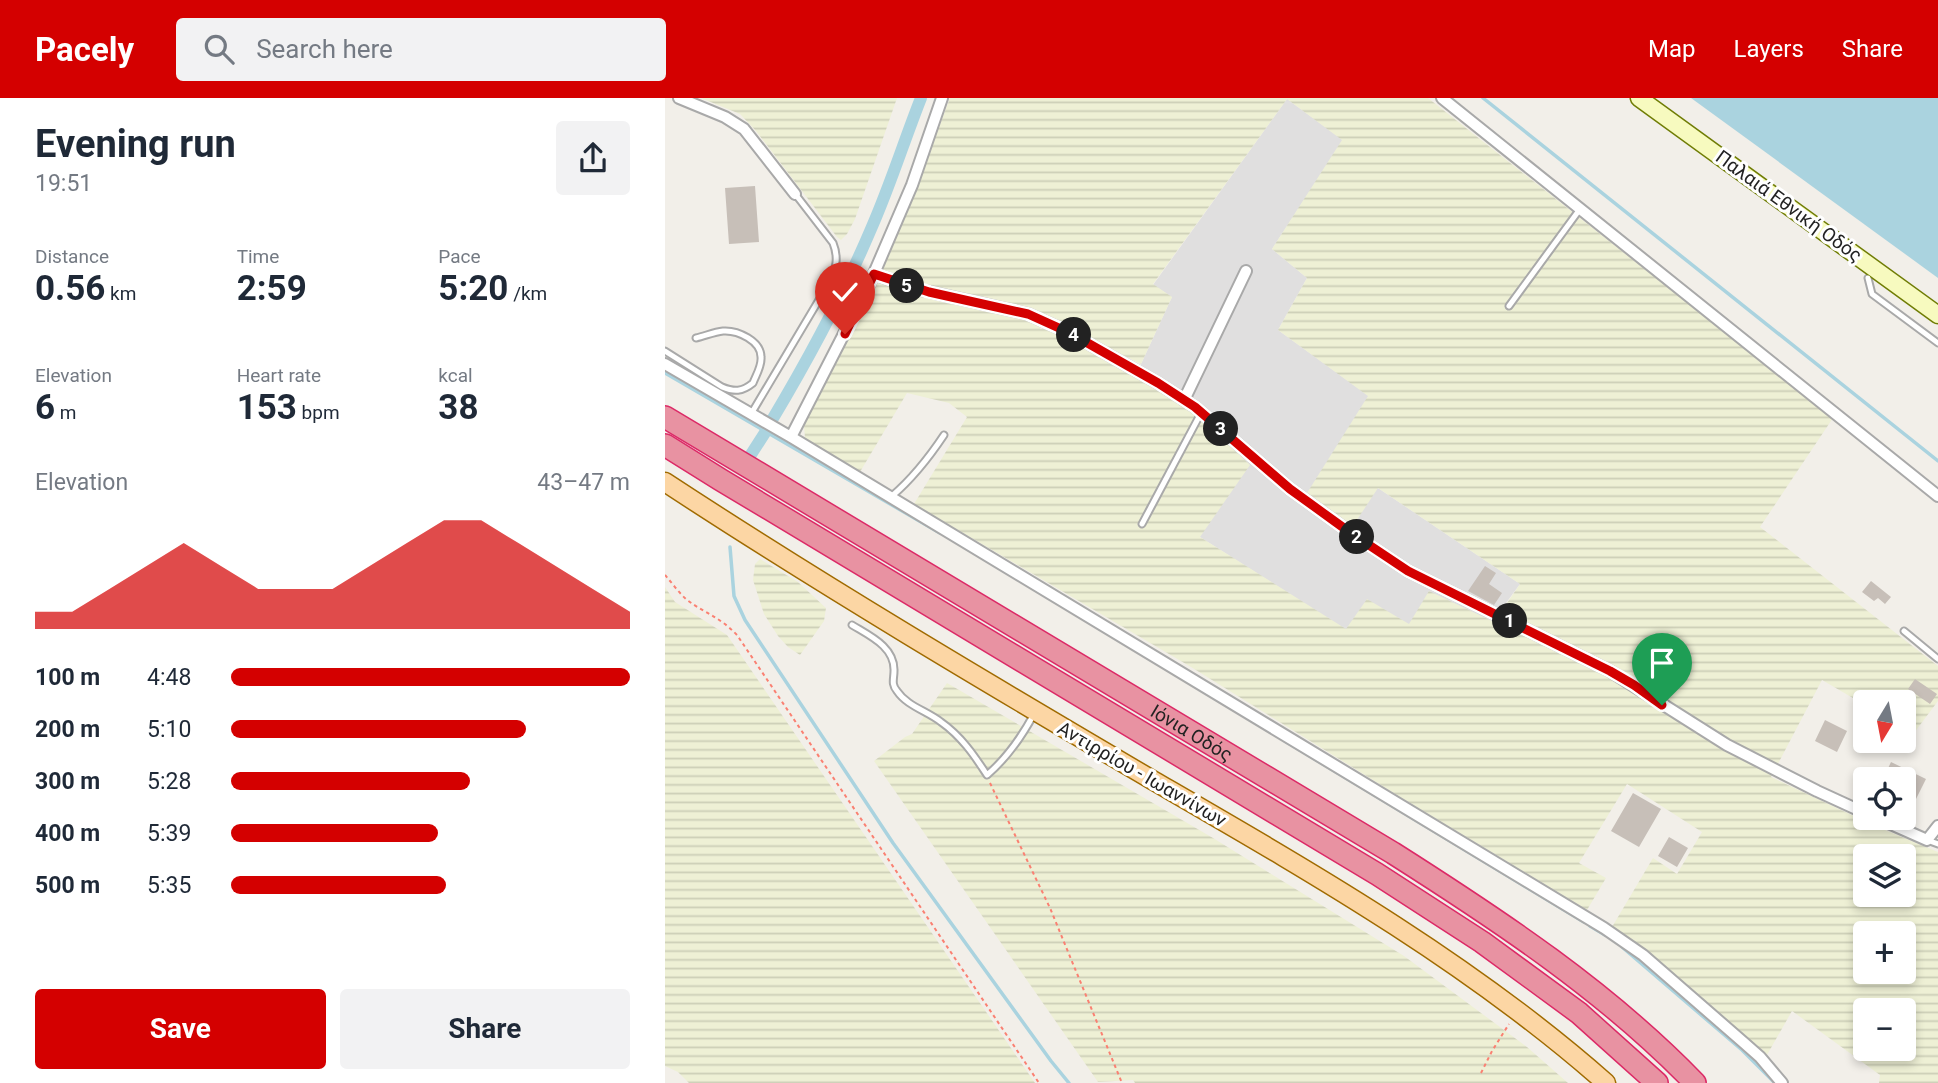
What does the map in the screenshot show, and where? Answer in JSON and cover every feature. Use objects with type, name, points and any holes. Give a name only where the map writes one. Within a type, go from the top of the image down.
[{"type":"highway","name":"Ιόνια Οδός","points":[[665,417],[1447,887],[1499,921],[1598,995],[1695,1083]]},
{"type":"highway","name":"Ιόνια Οδός","points":[[665,445],[1420,901],[1482,942],[1579,1013],[1657,1083]]},
{"type":"main road","name":"Παλαιά Εθνική Οδός","points":[[1639,98],[1938,315]]},
{"type":"main road","name":"Αντιρρίου - Ιωαννίνων","points":[[665,482],[1036,712],[1365,906],[1518,1011],[1606,1083]]},
{"type":"street","points":[[679,98],[725,117],[744,129],[795,194]]},
{"type":"street","points":[[791,437],[874,274],[912,185],[942,98]]},
{"type":"street","points":[[1442,98],[1938,496]]},
{"type":"street","points":[[1184,400],[1246,271]]},
{"type":"street","points":[[874,274],[929,292],[1028,314],[1070,333],[1184,400],[1290,489],[1408,571],[1610,671],[1712,737],[1853,808]]},
{"type":"street","points":[[665,364],[791,437],[1604,928],[1643,955],[1733,1033],[1760,1057],[1782,1083]]},
{"type":"street","points":[[1905,830],[1933,842],[1938,826]]},
{"type":"lane","points":[[751,414],[829,283],[837,263],[834,243],[795,194]]},
{"type":"lane","points":[[1509,306],[1580,208]]},
{"type":"lane","points":[[1868,278],[1872,294],[1938,343]]},
{"type":"lane","points":[[665,351],[730,390],[739,391],[753,383],[762,359],[757,345],[733,331],[696,338]]},
{"type":"lane","points":[[1142,524],[1201,413]]},
{"type":"lane","points":[[890,497],[926,463],[944,435]]},
{"type":"lane","points":[[852,625],[875,639],[892,658],[894,688],[901,697],[958,736],[987,775],[1014,748],[1036,712]]},
{"type":"lane","points":[[1905,631],[1938,659]]},
{"type":"path","points":[[665,575],[685,598],[726,624],[737,635],[1039,1083]]},
{"type":"path","points":[[987,775],[1051,908],[1122,1083]]},
{"type":"path","points":[[1481,1073],[1501,1035],[1518,1011]]},
{"type":"shaded area","points":[[1287,99],[1343,140],[1272,249],[1307,278],[1278,330],[1369,396],[1378,488],[1520,584],[1494,622],[1482,617],[1346,630],[1200,537],[1136,375],[1172,297],[1153,285]]},
{"type":"green space","points":[[701,98],[897,98],[855,219],[847,234],[841,240],[837,237],[740,114]]},
{"type":"green space","points":[[950,98],[1428,98],[1833,418],[1760,527],[1938,666],[1938,701],[1916,730],[1916,690],[1853,690],[1853,698],[1822,680],[1771,777],[1853,816],[1853,830],[1885,830],[1938,852],[1938,1083],[1879,1083],[1880,1075],[1861,1061],[1916,1061],[1916,998],[1853,998],[1853,1055],[1792,1011],[1767,1055],[1649,953],[1612,927],[1653,858],[1677,874],[1702,832],[1627,784],[1579,863],[1606,878],[1587,910],[1191,667],[914,504],[967,417],[949,403],[907,393],[860,472],[805,438],[804,426],[807,418],[886,259]],"holes":[[[1287,99],[1342,140],[1272,249],[1307,278],[1278,330],[1368,396],[1307,493],[1353,526],[1378,488],[1520,584],[1494,622],[1429,591],[1409,624],[1367,599],[1346,629],[1200,537],[1250,465],[1204,421],[1136,375],[1045,328],[1040,329],[1045,317],[1141,364],[1172,297],[1153,284]]]},
{"type":"green space","points":[[760,559],[798,582],[826,608],[824,621],[800,655],[778,636],[764,614],[753,580],[755,564]]},
{"type":"green space","points":[[665,587],[675,602],[727,635],[1035,1083],[689,1083],[678,1072],[665,1066]]},
{"type":"green space","points":[[947,683],[1213,838],[1404,956],[1527,1047],[1568,1083],[1098,1082],[874,761],[912,734]]},
{"type":"water","points":[[1691,98],[1938,98],[1938,278]]},
{"type":"building","points":[[755,186],[759,242],[729,244],[725,188]]},
{"type":"building","points":[[1485,566],[1496,573],[1489,584],[1502,593],[1494,605],[1468,591]]},
{"type":"building","points":[[1871,581],[1891,597],[1885,604],[1878,598],[1874,601],[1862,592]]},
{"type":"building","points":[[1915,679],[1937,694],[1930,704],[1916,694],[1916,690],[1908,689]]},
{"type":"building","points":[[1825,720],[1847,731],[1837,752],[1815,741]]},
{"type":"building","points":[[1891,762],[1901,767],[1889,767]]},
{"type":"building","points":[[1916,774],[1926,779],[1916,799]]},
{"type":"building","points":[[1633,793],[1661,809],[1639,847],[1611,831]]},
{"type":"building","points":[[1669,837],[1688,848],[1677,867],[1658,856]]},
{"type":"waterway","points":[[772,420],[849,278],[921,98]]},
{"type":"waterway","points":[[1483,98],[1938,461]]},
{"type":"waterway","points":[[665,373],[940,533]]},
{"type":"waterway","points":[[750,456],[768,428]]},
{"type":"waterway","points":[[730,547],[734,596],[745,620],[893,843],[1069,1083]]},
{"type":"waterway","points":[[1285,741],[1584,922]]},
{"type":"waterway","points":[[1590,926],[1605,935]]},
{"type":"waterway","points":[[1622,947],[1742,1050],[1775,1083]]},
{"type":"route","points":[[845,334],[874,274],[929,292],[1028,314],[1053,325],[1115,358],[1184,400],[1290,489],[1408,571],[1610,671],[1662,705]]}]
